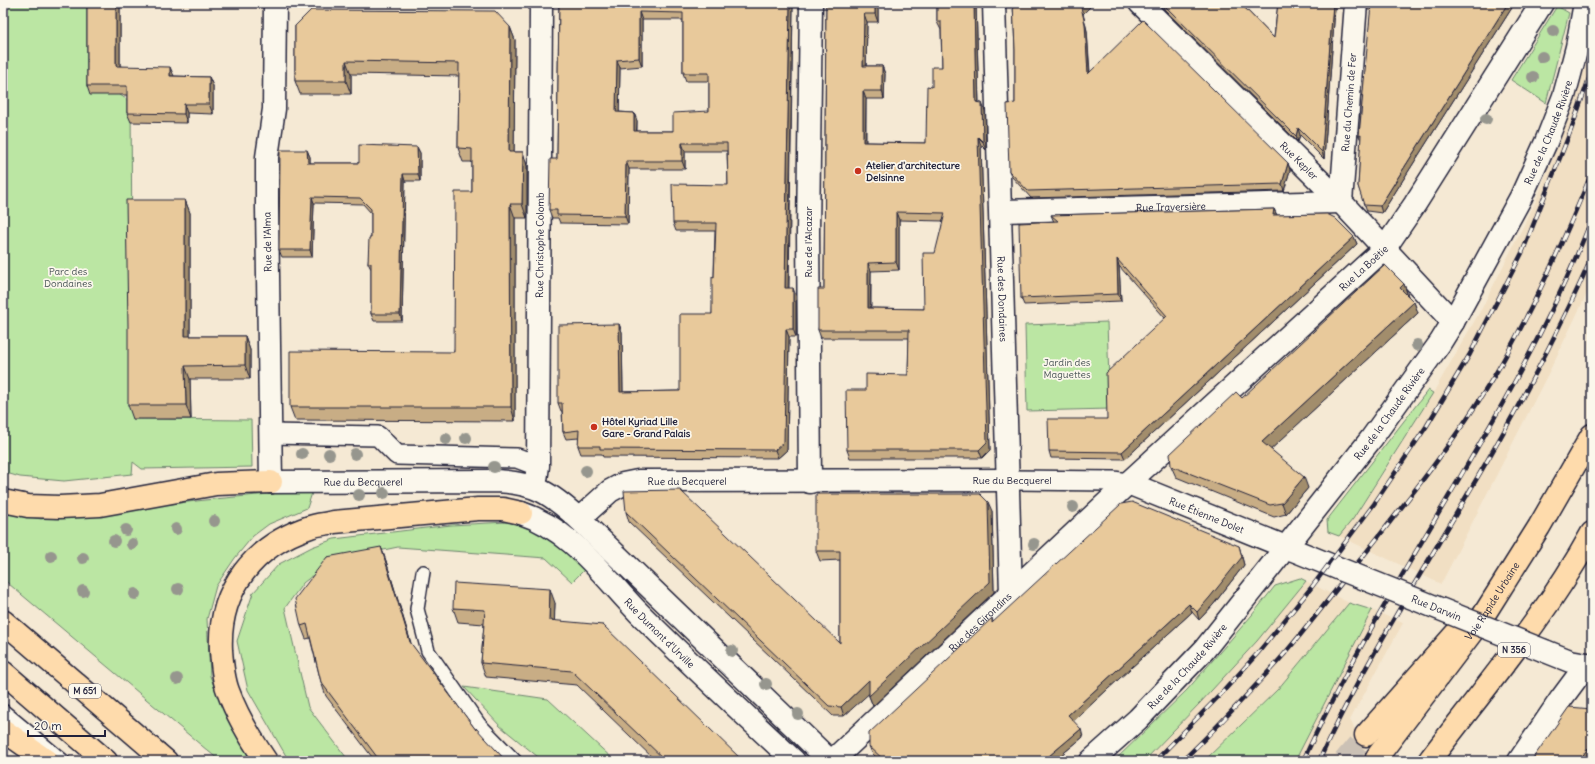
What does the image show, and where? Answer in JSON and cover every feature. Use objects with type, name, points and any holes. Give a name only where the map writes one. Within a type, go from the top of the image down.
[{"type":"highway","name":"Voie Rapide Urbaine","points":[[1377,757],[1478,624],[1562,489],[1592,434]]},
{"type":"highway","points":[[3,501],[34,506],[60,507],[100,505],[216,484],[271,482]]},
{"type":"highway","points":[[266,761],[238,714],[228,690],[222,666],[221,641],[223,617],[229,597],[238,579],[252,562],[268,547],[287,536],[311,527],[334,522],[478,509],[503,509],[521,512]]},
{"type":"highway","name":"N 356","points":[[1429,761],[1526,633],[1571,568],[1592,533]]},
{"type":"highway","points":[[1366,735],[1509,573]]},
{"type":"highway","name":"M 651","points":[[3,621],[166,761]]},
{"type":"highway","points":[[3,672],[106,761]]},
{"type":"highway","points":[[3,730],[47,761]]},
{"type":"street","name":"Rue de l'Alma","points":[[271,482],[267,172],[270,134],[274,109],[275,3]]},
{"type":"street","name":"Rue Christophe Colomb","points":[[535,488],[538,466],[541,3]]},
{"type":"street","name":"Rue de l'Alcazar","points":[[810,3],[808,231],[810,482]]},
{"type":"street","name":"Rue des Dondaines","points":[[994,3],[1011,594]]},
{"type":"street","name":"Rue Kepler","points":[[1140,3],[1341,202],[1453,322]]},
{"type":"street","name":"Rue du Chemin de Fer","points":[[1341,202],[1356,3]]},
{"type":"street","name":"Rue La Boëtie","points":[[1128,483],[1385,248],[1415,204],[1542,3]]},
{"type":"street","name":"Rue de la Chaude Rivière","points":[[1091,761],[1138,719],[1189,666],[1286,547],[1427,363],[1453,322],[1521,196],[1564,96],[1577,47],[1585,3]]},
{"type":"street","name":"Rue Traversière","points":[[1001,211],[1341,202]]},
{"type":"street","points":[[270,434],[378,436],[397,455],[517,458],[538,466]]},
{"type":"street","name":"Rue du Becquerel","points":[[271,482],[509,482],[535,488],[549,494],[580,519],[610,491],[623,484],[638,482],[1113,480],[1128,483]]},
{"type":"street","name":"Rue Étienne Dolet","points":[[1128,483],[1286,547]]},
{"type":"street","name":"Rue des Girondins","points":[[831,761],[1128,483]]},
{"type":"street","name":"Rue Dumont d'Urville","points":[[521,512],[536,517],[563,535],[639,612],[794,761]]},
{"type":"street","points":[[580,519],[831,761]]},
{"type":"street","name":"Rue Darwin","points":[[1286,547],[1570,661],[1591,664]]},
{"type":"street","points":[[1518,761],[1561,699],[1591,664]]},
{"type":"lane","points":[[423,572],[416,609],[428,651],[479,724],[515,761]]},
{"type":"lane","points":[[3,711],[63,761]]},
{"type":"shaded area","points":[[1592,38],[1592,283],[1550,370],[1441,584],[1339,536],[1353,519],[1384,472],[1433,393],[1482,308],[1535,203],[1561,137],[1586,64]]},
{"type":"shaded area","points":[[1306,581],[1349,603],[1278,689],[1204,761],[1144,761],[1257,641]]},
{"type":"shaded area","points":[[1372,610],[1403,623],[1350,720],[1372,761],[1295,761]]},
{"type":"green space","name":"Parc des Dondaines","points":[[3,3],[91,3],[120,95],[131,102],[133,419],[251,420],[252,467],[142,469],[133,462],[132,474],[64,481],[20,477],[3,472]]},
{"type":"green space","points":[[1557,6],[1569,13],[1546,103],[1511,80]]},
{"type":"green space","name":"Jardin des Maguettes","points":[[1107,322],[1110,409],[1027,411],[1025,325]]},
{"type":"green space","points":[[1428,390],[1433,393],[1353,519],[1339,536],[1328,532],[1327,520]]},
{"type":"green space","points":[[313,490],[307,508],[269,524],[253,536],[235,558],[216,586],[207,619],[210,676],[224,711],[254,761],[220,761],[3,579],[3,512],[41,519],[214,499]]},
{"type":"green space","points":[[507,522],[532,527],[557,541],[585,569],[572,582],[546,558],[398,547],[331,561],[303,583],[285,608],[308,707],[349,761],[289,761],[248,690],[237,641],[253,593],[279,564],[312,547],[334,539],[451,525]]},
{"type":"green space","points":[[1300,578],[1306,581],[1257,641],[1144,761],[1114,761],[1187,690],[1275,586]]},
{"type":"green space","points":[[1349,603],[1372,610],[1295,761],[1204,761],[1278,689]]},
{"type":"green space","points":[[464,687],[548,699],[615,761],[543,761],[500,726]]},
{"type":"building","points":[[87,3],[116,3],[116,66],[170,67],[170,76],[209,77],[209,104],[184,104],[184,114],[127,113],[127,86],[87,86]]},
{"type":"building","points":[[559,3],[790,3],[785,288],[793,288],[793,329],[786,329],[784,442],[775,450],[600,449],[600,446],[578,446],[579,430],[563,432],[562,403],[558,403],[558,325],[619,324],[620,392],[680,391],[680,314],[712,314],[712,277],[714,278],[716,223],[673,223],[672,184],[728,185],[727,143],[682,143],[682,161],[626,161],[625,216],[557,215],[557,210],[549,210],[550,159],[557,159]],"holes":[[[639,12],[683,13],[683,73],[709,73],[709,111],[673,113],[673,131],[634,131],[634,113],[616,112],[617,60],[639,58]]]},
{"type":"building","points":[[826,3],[875,3],[875,14],[864,14],[863,66],[882,66],[882,91],[863,91],[863,142],[926,143],[927,86],[932,87],[932,67],[942,67],[941,22],[937,22],[937,3],[974,3],[976,102],[982,103],[983,142],[978,137],[987,442],[979,450],[847,450],[846,390],[866,390],[866,374],[908,375],[909,330],[818,330],[818,289],[824,289]],"holes":[[[896,212],[945,213],[935,253],[923,253],[924,309],[868,308],[868,263],[896,262]]]},
{"type":"building","points":[[1013,3],[1085,3],[1081,7],[1085,24],[1088,74],[1143,20],[1288,163],[1282,184],[1028,191],[1009,171],[1007,104],[1015,103]]},
{"type":"building","points":[[1162,3],[1240,3],[1274,38],[1278,3],[1333,3],[1322,152],[1298,128],[1296,136]]},
{"type":"building","points":[[1366,3],[1508,3],[1380,206],[1364,205],[1358,186],[1361,135],[1359,136],[1371,4]]},
{"type":"building","points":[[311,10],[495,11],[510,27],[509,152],[523,152],[522,204],[510,204],[511,407],[290,407],[290,351],[454,352],[455,192],[472,192],[472,149],[458,148],[459,63],[346,61],[346,81],[295,81],[295,26]]},
{"type":"building","points":[[359,145],[417,147],[418,174],[403,174],[400,314],[371,314],[371,263],[368,263],[369,238],[371,238],[371,209],[360,198],[312,197],[310,250],[279,250],[280,150],[307,150],[308,163],[359,163]]},
{"type":"building","points":[[126,200],[185,200],[185,336],[245,336],[245,365],[185,366],[186,405],[128,405]]},
{"type":"building","points":[[1274,209],[1273,215],[1327,214],[1335,218],[1354,237],[1122,452],[1049,451],[1048,419],[1107,419],[1106,373],[1167,316],[1117,259],[1118,294],[1021,298],[1019,223],[1058,221],[1051,215]]},
{"type":"building","points":[[1385,265],[1404,284],[1400,288],[1414,302],[1262,442],[1304,477],[1282,503],[1270,505],[1171,466],[1170,454],[1236,392],[1242,398]]},
{"type":"building","points":[[680,490],[840,643],[840,551],[816,551],[816,494],[980,494],[988,502],[990,582],[869,696],[869,680],[841,707],[829,706],[626,512],[624,491]]},
{"type":"building","points":[[1132,502],[1239,546],[1242,557],[1197,612],[1189,604],[1068,715],[1081,729],[1043,761],[885,761],[869,746],[869,733],[992,618],[992,623],[1121,504]]},
{"type":"building","points":[[381,547],[410,642],[476,730],[476,728],[506,761],[380,761],[321,682],[307,624],[301,626],[295,599],[327,557]]},
{"type":"building","points":[[454,583],[550,589],[549,620],[603,625],[743,761],[666,761],[572,671],[481,663],[485,610],[453,608]]},
{"type":"building","points":[[1569,707],[1592,709],[1592,756],[1588,748],[1579,761],[1531,761]]},
{"type":"tunnel","points":[[1344,761],[1366,735]]},
{"type":"railway","points":[[1155,761],[1220,695],[1257,654],[1311,588],[1374,504],[1426,427],[1470,354],[1522,253],[1571,130],[1592,70]]},
{"type":"railway","points":[[1182,761],[1232,711],[1280,659],[1412,494],[1463,425],[1493,378],[1521,328],[1558,251],[1592,172]]},
{"type":"railway","points":[[1303,761],[1337,692],[1374,624],[1528,358],[1562,289],[1592,218]]},
{"type":"railway","points":[[1319,761],[1371,658],[1483,468],[1538,369],[1579,286],[1592,256]]},
{"type":"place","name":"Atelier d'architecture Delsinne","points":[[858,171]]},
{"type":"place","name":"Hôtel Kyriad Lille Gare - Grand Palais","points":[[594,427]]}]
